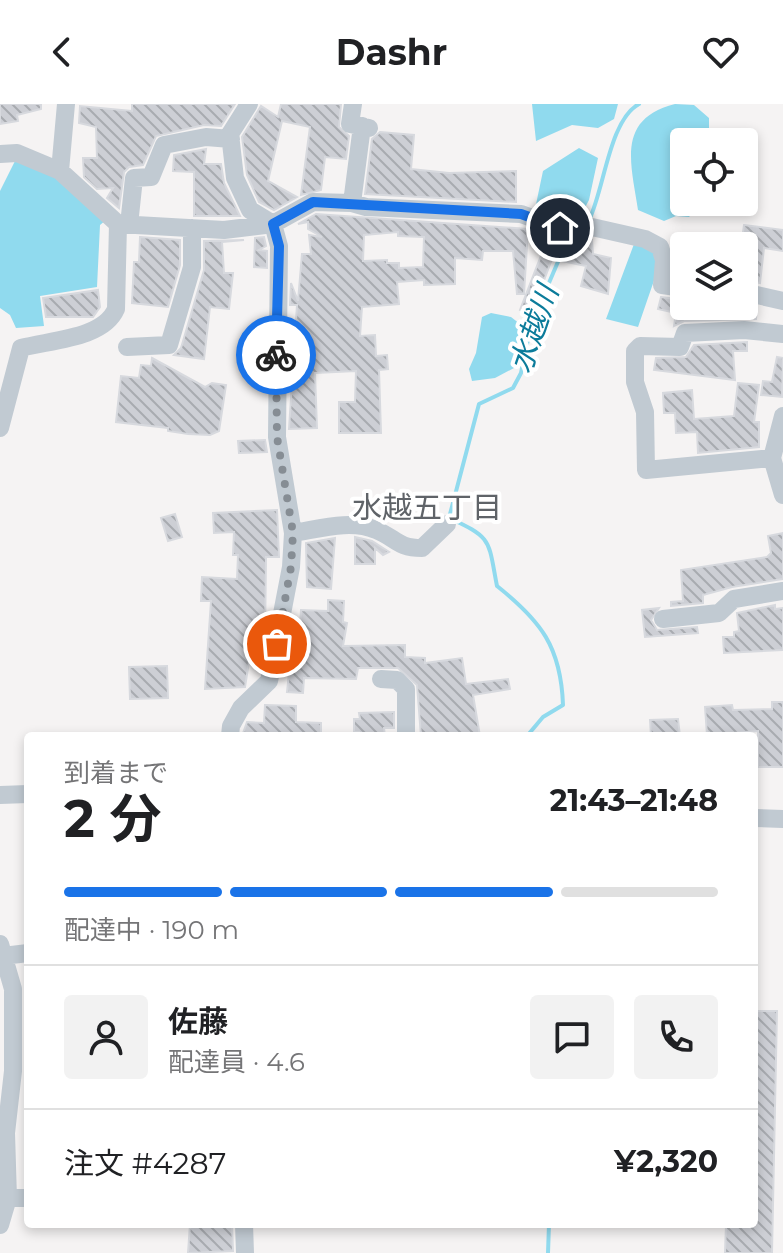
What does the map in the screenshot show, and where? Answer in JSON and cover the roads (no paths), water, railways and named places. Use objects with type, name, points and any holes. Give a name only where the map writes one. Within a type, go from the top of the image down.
[{"type":"street","points":[[60,171],[66,104]]},
{"type":"street","points":[[230,732],[241,708],[269,681],[291,567],[293,533],[277,437],[279,246],[273,224],[250,210],[235,178],[230,134],[249,104]]},
{"type":"street","points":[[352,203],[366,127],[350,124],[353,104]]},
{"type":"street","points":[[0,428],[21,348],[98,329],[111,321],[116,309],[123,224],[134,178],[151,177],[164,145],[206,137],[231,139]]},
{"type":"street","points":[[0,154],[17,153],[60,171],[123,224],[224,230],[273,224],[313,202],[521,214],[560,228],[592,227],[645,239],[660,247],[664,260],[662,285],[670,286]]},
{"type":"street","points":[[127,347],[169,345],[192,267],[192,228]]},
{"type":"street","points":[[760,331],[775,298]]},
{"type":"street","points":[[772,458],[646,470],[645,412],[635,382],[635,351],[640,346],[680,347],[685,333],[760,331],[783,334]]},
{"type":"street","points":[[783,416],[772,458],[783,495]]},
{"type":"street","points":[[293,533],[363,526],[377,530],[404,548],[422,548],[447,524]]},
{"type":"street","points":[[663,619],[719,613],[734,599],[783,591]]},
{"type":"street","points":[[381,679],[397,680],[406,689],[406,732]]},
{"type":"street","points":[[0,795],[24,794]]},
{"type":"street","points":[[758,818],[783,819]]},
{"type":"street","points":[[0,1225],[8,1198],[6,1133],[13,1071],[13,989],[2,956],[24,953]]},
{"type":"street","points":[[8,1198],[24,1198]]},
{"type":"street","points":[[244,1228],[245,1253]]},
{"type":"water","points":[[532,104],[618,104],[614,119],[598,128],[572,125],[536,141]]},
{"type":"water","points":[[675,104],[694,105],[709,118],[709,128],[670,128],[670,216],[676,216],[664,221],[638,210],[631,160],[636,132],[643,120]]},
{"type":"water","points":[[579,148],[598,158],[589,200],[579,219],[554,220],[535,209],[543,171]]},
{"type":"water","points":[[16,159],[43,166],[106,220],[100,225],[97,287],[40,296],[44,326],[16,328],[10,315],[0,308],[0,191]]},
{"type":"water","points":[[634,244],[652,248],[659,266],[638,327],[606,319]]},
{"type":"water","points":[[491,313],[511,317],[520,324],[514,368],[495,378],[472,381],[469,369],[476,353],[482,317]]},
{"type":"waterway","name":"水越川","points":[[589,220],[614,140],[629,112],[639,104]]},
{"type":"waterway","name":"水越川","points":[[530,732],[543,717],[563,705],[553,651],[526,611],[497,586],[486,542],[474,531],[449,518],[479,404],[513,388],[521,373],[531,325],[560,257]]},
{"type":"waterway","name":"水越川","points":[[548,1253],[549,1228]]},
{"type":"district","name":"水越五丁目","points":[[427,507]]}]
